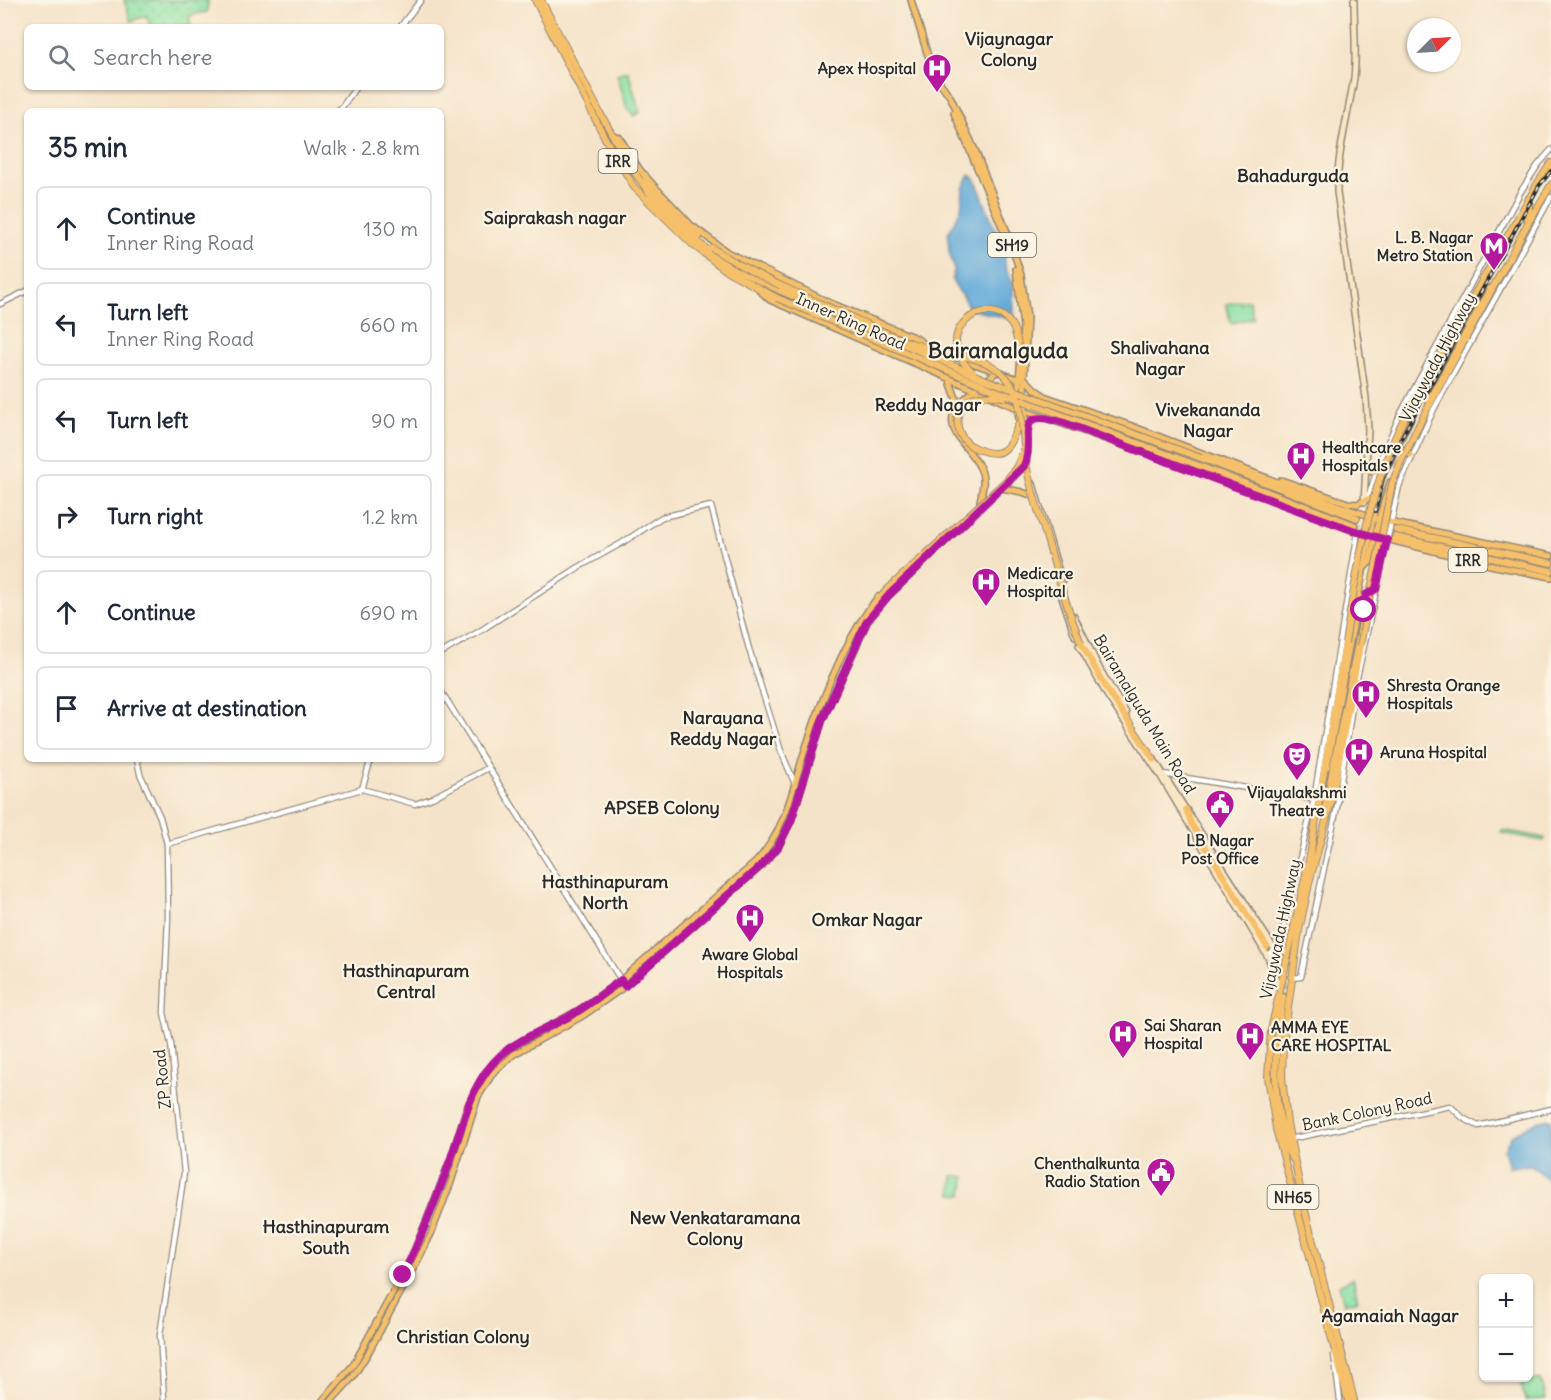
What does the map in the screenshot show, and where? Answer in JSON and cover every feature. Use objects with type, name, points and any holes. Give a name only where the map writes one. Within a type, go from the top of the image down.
[{"type":"highway","name":"Inner Ring Road","points":[[535,0],[578,76],[642,177]]},
{"type":"highway","name":"Inner Ring Road","points":[[541,0],[606,140],[634,188],[692,244],[727,271],[755,283]]},
{"type":"highway","name":"Vijaywada Highway","points":[[1450,340],[1533,190],[1551,163]]},
{"type":"highway","name":"IRR","points":[[642,177],[653,198],[686,233],[725,264],[755,283]]},
{"type":"highway","points":[[642,177],[680,221],[712,248],[756,274],[925,348],[981,360],[1006,376],[1016,393],[1020,411],[1023,459],[1081,643],[1106,688],[1154,760]]},
{"type":"highway","name":"Vijaywada Highway","points":[[1467,337],[1551,185]]},
{"type":"highway","points":[[1533,190],[1538,206]]},
{"type":"highway","points":[[761,270],[755,283],[779,294]]},
{"type":"highway","name":"IRR","points":[[779,294],[1031,398],[1203,456],[1210,462],[1264,479],[1357,518]]},
{"type":"highway","name":"IRR","points":[[779,294],[1013,398],[1197,469],[1207,469],[1354,525]]},
{"type":"highway","points":[[978,377],[959,358],[956,348],[958,330],[970,316],[988,312],[1005,318],[1016,333],[1020,354]]},
{"type":"highway","points":[[1467,337],[1468,347]]},
{"type":"highway","name":"NH65","points":[[1331,802],[1392,484],[1424,415],[1467,337]]},
{"type":"highway","name":"NH65","points":[[1322,778],[1373,497],[1388,453],[1406,414],[1441,351],[1450,340]]},
{"type":"highway","points":[[1013,398],[980,396],[970,399],[963,405],[958,417],[958,430],[965,442],[992,454],[1003,451],[1010,445],[1019,423]]},
{"type":"highway","points":[[867,621],[873,608],[884,594],[1007,480],[1023,459]]},
{"type":"highway","points":[[1240,481],[1249,491]]},
{"type":"highway","name":"IRR","points":[[1551,563],[1395,533],[1551,571]]},
{"type":"highway","name":"Vijaywada Highway","points":[[1322,778],[1316,800],[1310,856],[1287,952],[1269,1044],[1269,1086],[1276,1129],[1354,1400]]},
{"type":"highway","points":[[1331,802],[1338,797]]},
{"type":"highway","name":"Vijaywada Highway","points":[[1331,802],[1306,895],[1283,1043],[1282,1077],[1290,1139],[1307,1232],[1348,1400]]},
{"type":"highway","points":[[1186,809],[1191,823],[1267,947]]},
{"type":"highway","points":[[1283,997],[1277,1031],[1275,1082],[1284,1139],[1288,1153],[1295,1162]]},
{"type":"main road","name":"SH19","points":[[911,0],[927,53],[986,186],[1013,257],[1023,301],[1027,336],[1017,408]]},
{"type":"main road","points":[[1354,0],[1356,54],[1337,168],[1337,192],[1366,398],[1368,430],[1365,470],[1366,500]]},
{"type":"main road","name":"Inner Ring Road","points":[[642,177],[691,225],[727,252],[828,302],[916,338],[931,348],[996,372],[1021,378]]},
{"type":"main road","name":"Vijaywada Highway","points":[[1376,517],[1403,451],[1445,368],[1530,213],[1529,198]]},
{"type":"main road","name":"Inner Ring Road","points":[[755,283],[770,300],[1024,411],[1197,469],[1372,537],[1551,577]]},
{"type":"main road","name":"SH19","points":[[1023,301],[1023,336],[1020,354],[1027,429],[1023,459]]},
{"type":"main road","name":"Vijaywada Highway","points":[[1322,778],[1329,761],[1376,517],[1377,495],[1395,447],[1450,340]]},
{"type":"main road","points":[[922,367],[931,348]]},
{"type":"main road","points":[[980,501],[982,472],[957,438],[954,429],[955,411],[958,404],[996,372]]},
{"type":"main road","points":[[949,378],[958,404]]},
{"type":"main road","points":[[1021,378],[1048,397],[1129,425],[1203,456]]},
{"type":"main road","points":[[1027,429],[1034,419],[1042,417],[1042,403],[1048,397]]},
{"type":"main road","name":"Bairamalguda Main Road","points":[[1017,408],[1023,459],[1046,523],[1064,599],[1094,660],[1154,760],[1275,950]]},
{"type":"main road","points":[[1395,447],[1409,452],[1411,456]]},
{"type":"main road","points":[[1383,453],[1391,457]]},
{"type":"main road","name":"IRR","points":[[1203,456],[1389,522],[1551,556]]},
{"type":"main road","points":[[332,1400],[364,1361],[423,1250],[451,1182],[478,1097],[494,1073],[514,1054],[584,1015],[761,866],[778,847],[791,821],[822,721],[867,621],[904,580],[1002,488],[1023,459]]},
{"type":"main road","points":[[1023,459],[1079,644],[1107,695],[1160,776],[1267,955],[1280,990]]},
{"type":"main road","points":[[323,1400],[354,1364],[407,1266],[424,1230],[451,1159],[466,1107],[485,1072],[510,1048],[623,983],[767,850],[784,818],[816,720],[849,643],[868,609],[902,572],[1023,459]]},
{"type":"main road","points":[[1365,470],[1376,473],[1383,479]]},
{"type":"main road","points":[[1376,473],[1385,470]]},
{"type":"main road","points":[[1264,479],[1273,478],[1348,503],[1357,504],[1377,495]]},
{"type":"main road","points":[[1002,488],[1033,496]]},
{"type":"main road","points":[[1355,555],[1382,559]]},
{"type":"main road","points":[[1351,581],[1360,591]]},
{"type":"main road","name":"Vijaywada Highway","points":[[1327,812],[1325,807],[1366,595],[1376,589]]},
{"type":"main road","points":[[1275,950],[1287,952]]},
{"type":"street","points":[[402,24],[421,0]]},
{"type":"street","points":[[341,108],[354,90]]},
{"type":"street","points":[[1366,500],[1401,413],[1459,303],[1521,190],[1551,150]]},
{"type":"street","points":[[1292,975],[1301,977],[1338,797],[1355,687],[1398,486],[1411,456],[1468,347],[1551,197]]},
{"type":"street","points":[[0,304],[24,292]]},
{"type":"street","points":[[444,651],[662,517],[711,506],[749,649],[781,751],[795,784]]},
{"type":"street","points":[[1267,955],[1279,946],[1316,800],[1358,532]]},
{"type":"street","points":[[444,696],[623,983]]},
{"type":"street","name":"ZP Road","points":[[138,762],[140,774],[160,817],[167,843],[168,917],[164,1013],[171,1044],[184,1173],[160,1335],[164,1400]]},
{"type":"street","points":[[362,789],[370,762]]},
{"type":"street","points":[[167,843],[362,789],[415,804],[432,798],[488,768]]},
{"type":"street","points":[[1163,774],[1316,800]]},
{"type":"street","name":"Bank Colony Road","points":[[1290,1139],[1450,1106],[1463,1118],[1478,1126],[1551,1108]]},
{"type":"street","points":[[1334,1347],[1340,1400]]},
{"type":"green space","points":[[124,0],[208,0],[207,12],[189,17],[190,24],[150,24],[146,16],[131,21]]},
{"type":"green space","points":[[628,71],[640,113],[633,116],[631,111],[628,111],[617,74]]},
{"type":"green space","points":[[1249,300],[1253,318],[1231,323],[1226,304]]},
{"type":"green space","points":[[1502,830],[1545,838],[1544,841],[1501,833]]},
{"type":"green space","points":[[953,1176],[965,1177],[963,1195],[952,1194]]},
{"type":"green space","points":[[1353,1278],[1358,1300],[1344,1304],[1339,1285]]},
{"type":"green space","points":[[1540,1379],[1546,1399],[1525,1400],[1521,1384]]},
{"type":"water","points":[[970,175],[975,178],[1005,254],[1005,267],[1013,283],[1014,320],[970,309],[952,280],[954,269],[949,251],[948,234],[961,209],[963,189]]},
{"type":"water","points":[[1551,1119],[1551,1183],[1532,1165],[1509,1167],[1504,1149],[1512,1135],[1536,1122]]},
{"type":"tunnel","points":[[1354,525],[1395,537]]},
{"type":"tunnel","points":[[1268,950],[1283,978],[1283,997]]},
{"type":"railway","points":[[1375,511],[1383,479],[1399,442],[1539,186],[1551,171]]},
{"type":"place","name":"Apex Hospital","points":[[937,94]]},
{"type":"place","name":"L. B. Nagar Metro Station","points":[[1494,272]]},
{"type":"place","name":"Healthcare Hospitals","points":[[1301,482]]},
{"type":"place","name":"Medicare Hospital","points":[[986,608]]},
{"type":"place","name":"Shresta Orange Hospitals","points":[[1366,720]]},
{"type":"place","name":"Aruna Hospital","points":[[1359,778]]},
{"type":"place","name":"Vijayalakshmi Theatre","points":[[1297,782]]},
{"type":"place","name":"LB Nagar Post Office","points":[[1220,830]]},
{"type":"place","name":"Aware Global Hospitals","points":[[750,944]]},
{"type":"place","name":"Sai Sharan Hospital","points":[[1123,1060]]},
{"type":"place","name":"AMMA EYE CARE HOSPITAL","points":[[1250,1062]]},
{"type":"place","name":"Chenthalkunta Radio Station","points":[[1161,1198]]},
{"type":"district","name":"Vijaynagar Colony","points":[[1009,48]]},
{"type":"district","name":"Bahadurguda","points":[[1293,175]]},
{"type":"district","name":"Saiprakash nagar","points":[[555,217]]},
{"type":"district","name":"Bairamalguda","points":[[998,350]]},
{"type":"district","name":"Shalivahana Nagar","points":[[1160,357]]},
{"type":"district","name":"Reddy Nagar","points":[[928,404]]},
{"type":"district","name":"Vivekananda Nagar","points":[[1208,419]]},
{"type":"district","name":"Narayana Reddy Nagar","points":[[723,727]]},
{"type":"district","name":"APSEB Colony","points":[[662,807]]},
{"type":"district","name":"Hasthinapuram North","points":[[605,891]]},
{"type":"district","name":"Omkar Nagar","points":[[867,919]]},
{"type":"district","name":"Hasthinapuram Central","points":[[406,980]]},
{"type":"district","name":"New Venkataramana Colony","points":[[715,1227]]},
{"type":"district","name":"Hasthinapuram South","points":[[326,1236]]},
{"type":"district","name":"Agamaiah Nagar","points":[[1390,1315]]},
{"type":"district","name":"Christian Colony","points":[[463,1336]]},
{"type":"route","points":[[403,1275],[424,1230],[451,1159],[466,1107],[485,1072],[510,1048],[581,1009],[621,980],[625,986],[761,866],[778,847],[791,821],[822,721],[867,621],[889,595],[1024,466],[1027,452],[1027,429],[1034,419],[1043,417],[1064,423],[1333,523],[1387,540],[1376,589],[1366,595],[1364,610]]}]
